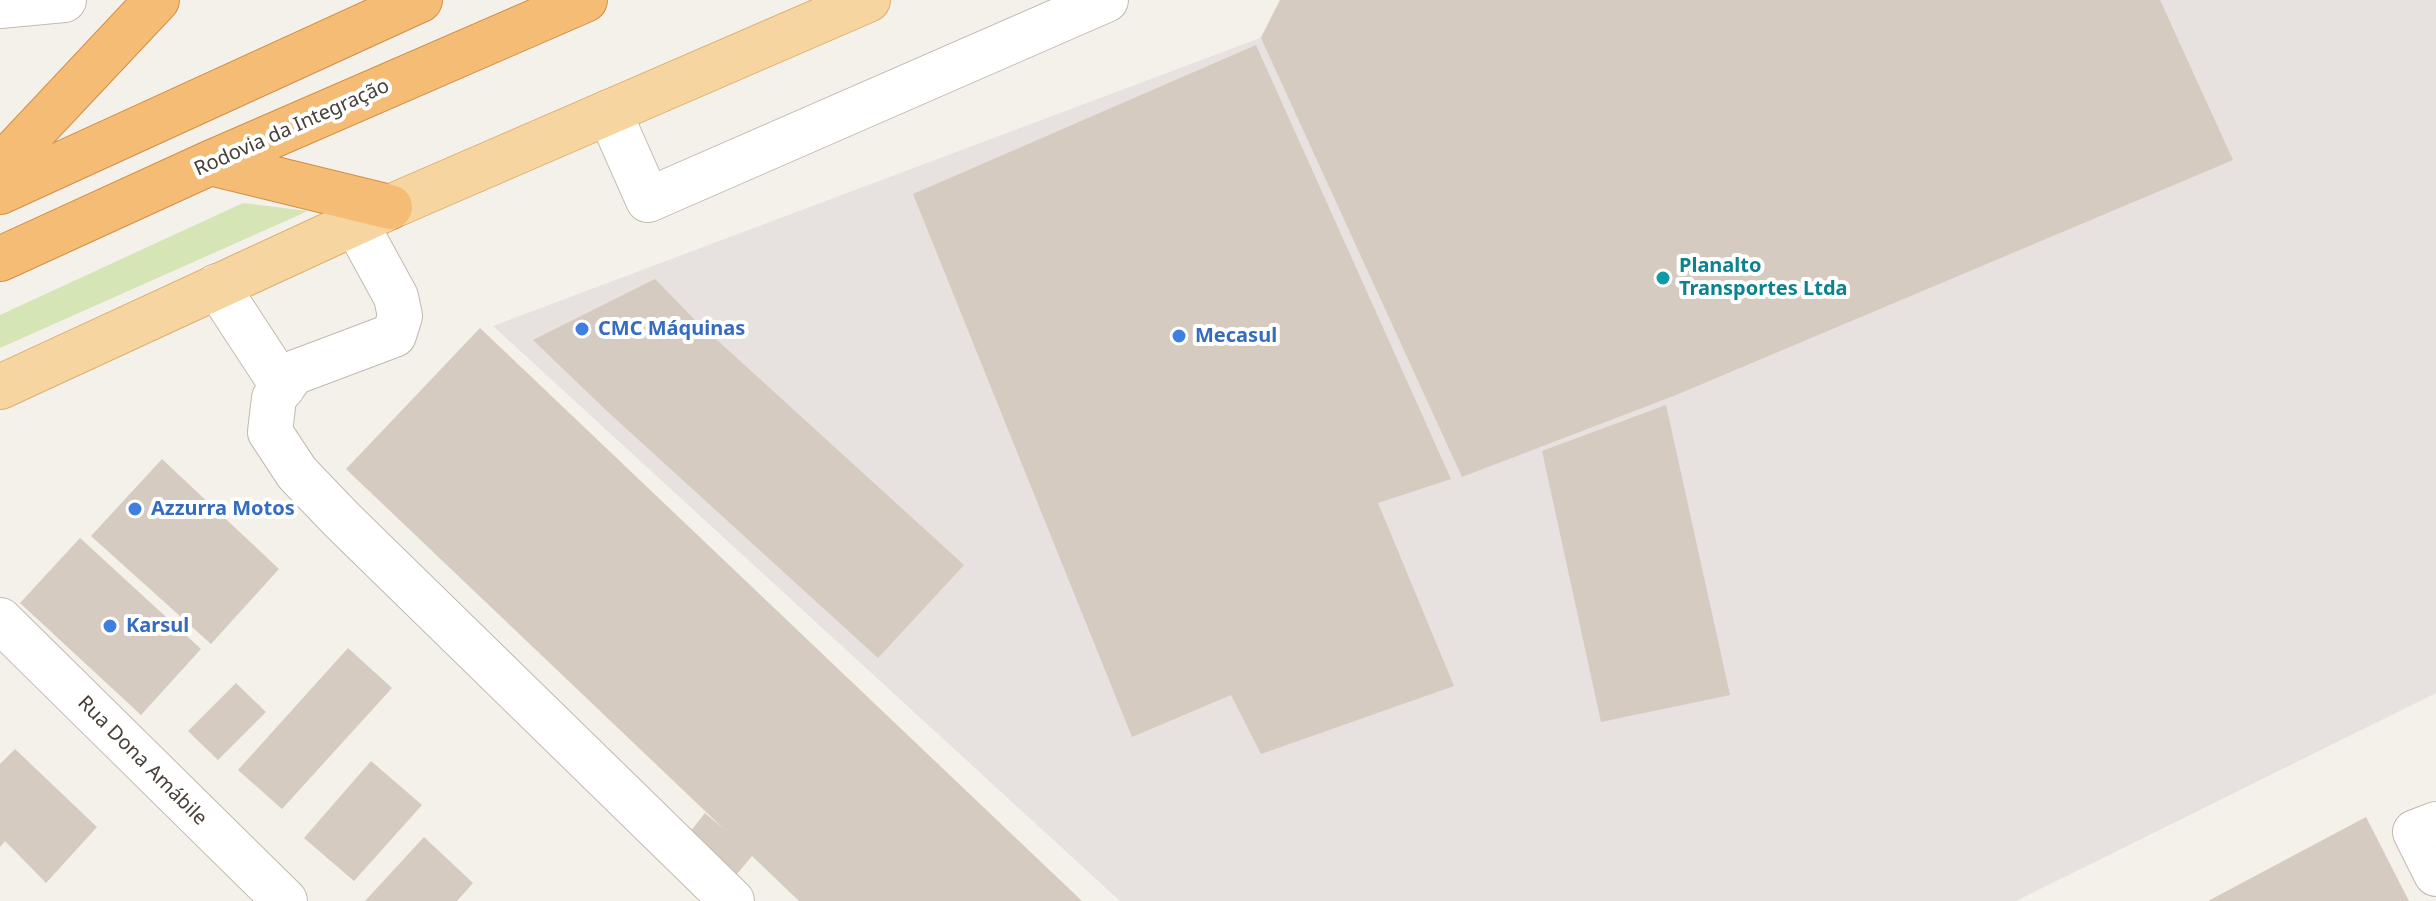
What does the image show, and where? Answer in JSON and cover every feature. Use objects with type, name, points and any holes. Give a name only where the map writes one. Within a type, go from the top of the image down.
[{"type":"highway","points":[[0,167],[157,0]]},
{"type":"highway","points":[[0,192],[420,0]]},
{"type":"highway","name":"Rodovia da Integração","points":[[0,259],[210,163],[585,0]]},
{"type":"highway","points":[[210,163],[373,215]]},
{"type":"main road","points":[[0,387],[373,215],[868,0]]},
{"type":"street","points":[[0,6],[64,0]]},
{"type":"street","points":[[609,112],[648,200],[1106,0]]},
{"type":"street","points":[[373,215],[400,316],[394,335],[293,373],[274,398],[270,432],[297,473],[732,901]]},
{"type":"street","points":[[217,286],[283,387]]},
{"type":"street","name":"Rua Dona Amábile","points":[[0,620],[285,901]]},
{"type":"street","points":[[2436,824],[2415,832],[2436,874]]},
{"type":"shaded area","points":[[1280,0],[2436,0],[2436,693],[2016,901],[1120,901],[493,326],[1260,38]]},
{"type":"green space","points":[[243,203],[308,211],[0,348],[0,315]]},
{"type":"building","name":"Planalto Transportes Ltda","points":[[1280,0],[2160,0],[2233,160],[1676,395],[1462,477],[1261,38]]},
{"type":"building","name":"Mecasul","points":[[1256,45],[1451,479],[1378,503],[1454,686],[1261,754],[1231,695],[1132,737],[913,194]]},
{"type":"building","points":[[655,279],[694,319],[964,565],[878,658],[533,340]]},
{"type":"building","points":[[480,328],[1082,901],[799,901],[752,856],[737,874],[690,832],[705,813],[725,830],[346,469]]},
{"type":"building","points":[[1666,405],[1730,695],[1601,722],[1542,451]]},
{"type":"building","points":[[162,459],[279,569],[211,644],[91,536]]},
{"type":"building","name":"Karsul","points":[[80,538],[201,649],[141,715],[20,603]]},
{"type":"building","points":[[348,648],[392,688],[282,809],[238,770]]},
{"type":"building","points":[[236,683],[266,712],[218,760],[188,731]]},
{"type":"building","points":[[15,749],[97,827],[46,883],[5,841],[0,847],[0,764]]},
{"type":"building","points":[[371,761],[422,805],[354,881],[304,838]]},
{"type":"building","points":[[2366,817],[2409,901],[2208,901]]},
{"type":"building","points":[[424,837],[473,883],[457,901],[365,901]]},
{"type":"place","name":"Planalto Transportes Ltda","points":[[1663,278]]},
{"type":"place","name":"CMC Máquinas","points":[[582,329]]},
{"type":"place","name":"Mecasul","points":[[1179,336]]},
{"type":"place","name":"Azzurra Motos","points":[[135,509]]},
{"type":"place","name":"Karsul","points":[[110,626]]}]
